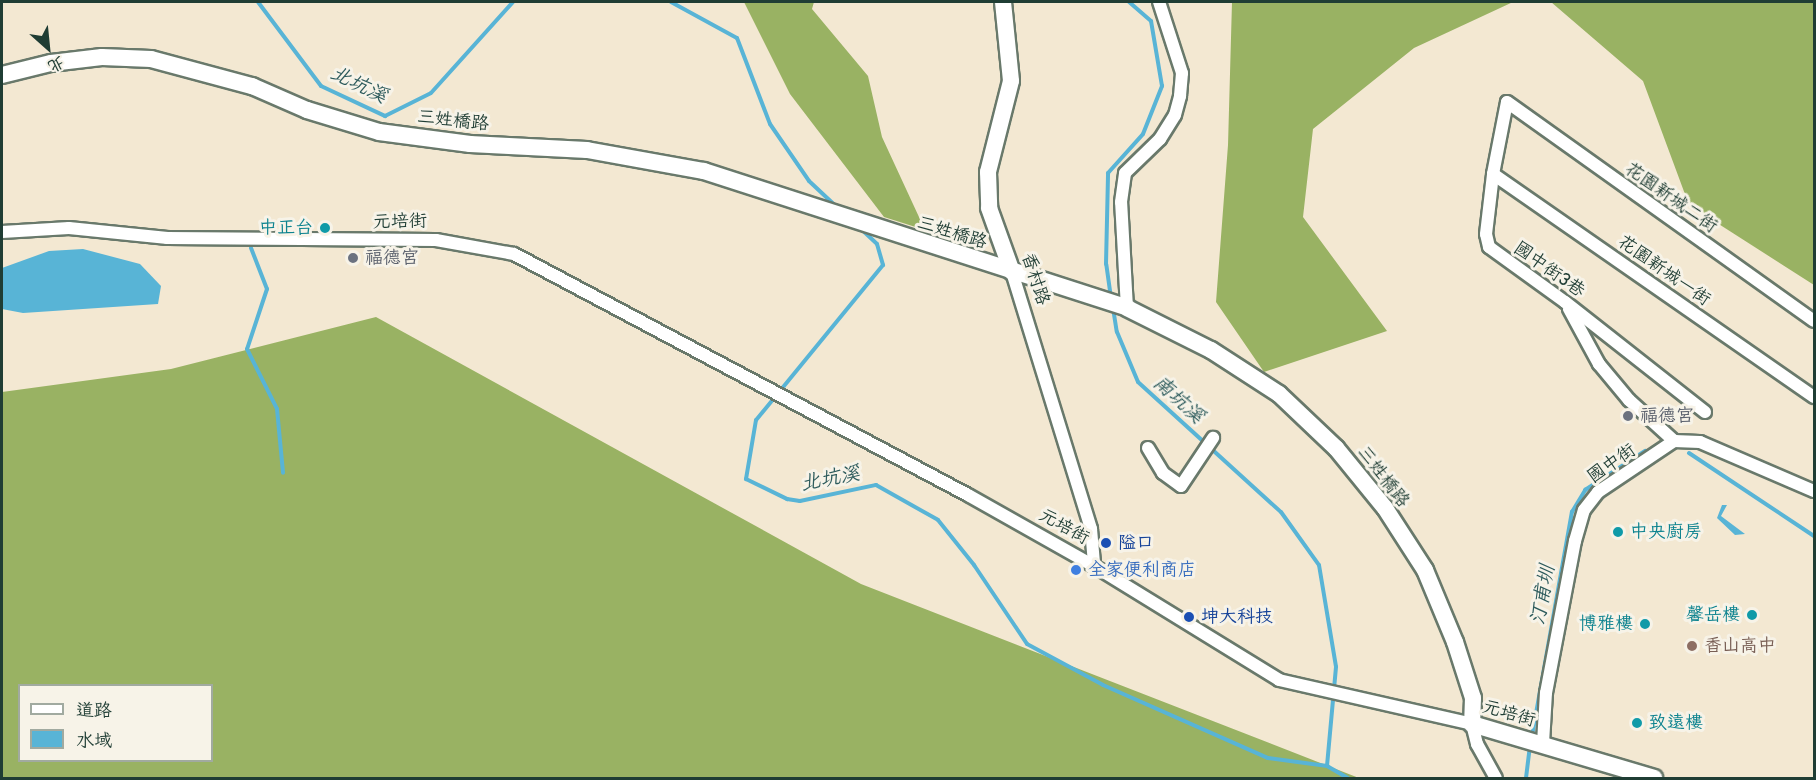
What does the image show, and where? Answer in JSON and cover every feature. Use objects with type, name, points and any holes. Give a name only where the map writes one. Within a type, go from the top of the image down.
[{"type":"street","name":"香村路","points":[[1003,2],[1011,81],[988,172],[989,208],[1012,272],[1090,529],[1094,566]]},
{"type":"street","points":[[1127,308],[1121,202],[1125,173],[1160,139],[1175,115],[1180,96],[1182,73],[1159,2]]},
{"type":"street","name":"三姓橋路","points":[[2,75],[51,63],[102,57],[151,59],[252,86],[307,110],[380,132],[470,144],[587,150],[704,171],[894,235],[1127,308],[1211,350],[1279,394],[1336,448],[1385,508],[1425,570],[1473,698],[1472,724],[1486,764],[1496,778]]},
{"type":"street","name":"國中街3巷","points":[[1507,102],[1493,174],[1486,234],[1489,247],[1566,302],[1705,412]]},
{"type":"street","name":"花園新城二街","points":[[1507,102],[1815,321]]},
{"type":"street","name":"花園新城一街","points":[[1493,174],[1815,397]]},
{"type":"street","name":"元培街","points":[[2,232],[69,228],[167,238],[436,240],[489,247],[514,254],[1094,566],[1261,670],[1316,691],[1472,724],[1543,743],[1654,778]]},
{"type":"street","points":[[1566,302],[1599,364],[1629,400],[1674,441],[1700,442],[1815,491]]},
{"type":"street","points":[[1148,448],[1163,473],[1181,486],[1195,461],[1213,438]]},
{"type":"street","name":"國中街","points":[[1543,743],[1546,693],[1584,510],[1598,492],[1674,441]]},
{"type":"green space","points":[[744,2],[814,2],[812,9],[868,76],[882,137],[925,230],[884,217],[790,94]]},
{"type":"green space","points":[[1232,2],[1513,2],[1414,48],[1313,129],[1303,217],[1387,331],[1264,372],[1216,302],[1228,145]]},
{"type":"green space","points":[[1551,2],[1814,2],[1814,285],[1689,205],[1643,81]]},
{"type":"green space","points":[[376,317],[861,584],[1359,778],[2,778],[2,392],[171,369]]},
{"type":"water","points":[[83,249],[140,264],[161,286],[158,304],[23,313],[2,309],[2,268],[49,251]]},
{"type":"water","points":[[1722,505],[1727,505],[1721,516],[1745,534],[1735,535],[1717,518]]},
{"type":"waterway","name":"北坑溪","points":[[258,2],[321,86],[385,116],[431,93],[513,2]]},
{"type":"waterway","name":"北坑溪","points":[[671,2],[737,38],[770,124],[809,181],[837,207]]},
{"type":"waterway","name":"南坑溪","points":[[1111,298],[1106,264],[1108,173],[1143,134],[1162,86],[1151,21],[1129,2]]},
{"type":"waterway","name":"北坑溪","points":[[860,228],[877,244],[883,265],[756,420],[746,479],[787,499],[800,501],[876,485],[938,520],[974,565],[1027,644],[1103,685],[1268,758],[1327,766],[1348,778]]},
{"type":"waterway","points":[[251,248],[267,289],[247,349],[277,409],[283,473]]},
{"type":"waterway","name":"南坑溪","points":[[1113,308],[1117,332],[1138,382],[1281,512],[1319,565],[1336,667],[1327,766]]},
{"type":"waterway","name":"汀甫圳","points":[[1532,736],[1572,512],[1585,490],[1645,451]]},
{"type":"waterway","name":"汀甫圳","points":[[1689,453],[1814,536]]},
{"type":"waterway","name":"汀甫圳","points":[[1526,778],[1530,747]]},
{"type":"place","name":"中正台","points":[[325,228]]},
{"type":"place","name":"福德宫","points":[[353,258]]},
{"type":"place","name":"福德宮","points":[[1628,416]]},
{"type":"place","name":"中央廚房","points":[[1618,532]]},
{"type":"place","name":"隘口","points":[[1106,543]]},
{"type":"place","name":"全家便利商店","points":[[1076,570]]},
{"type":"place","name":"馨岳樓","points":[[1752,615]]},
{"type":"place","name":"坤大科技","points":[[1189,617]]},
{"type":"place","name":"博雅樓","points":[[1645,624]]},
{"type":"place","name":"香山高中","points":[[1692,646]]},
{"type":"place","name":"致遠樓","points":[[1637,723]]}]
